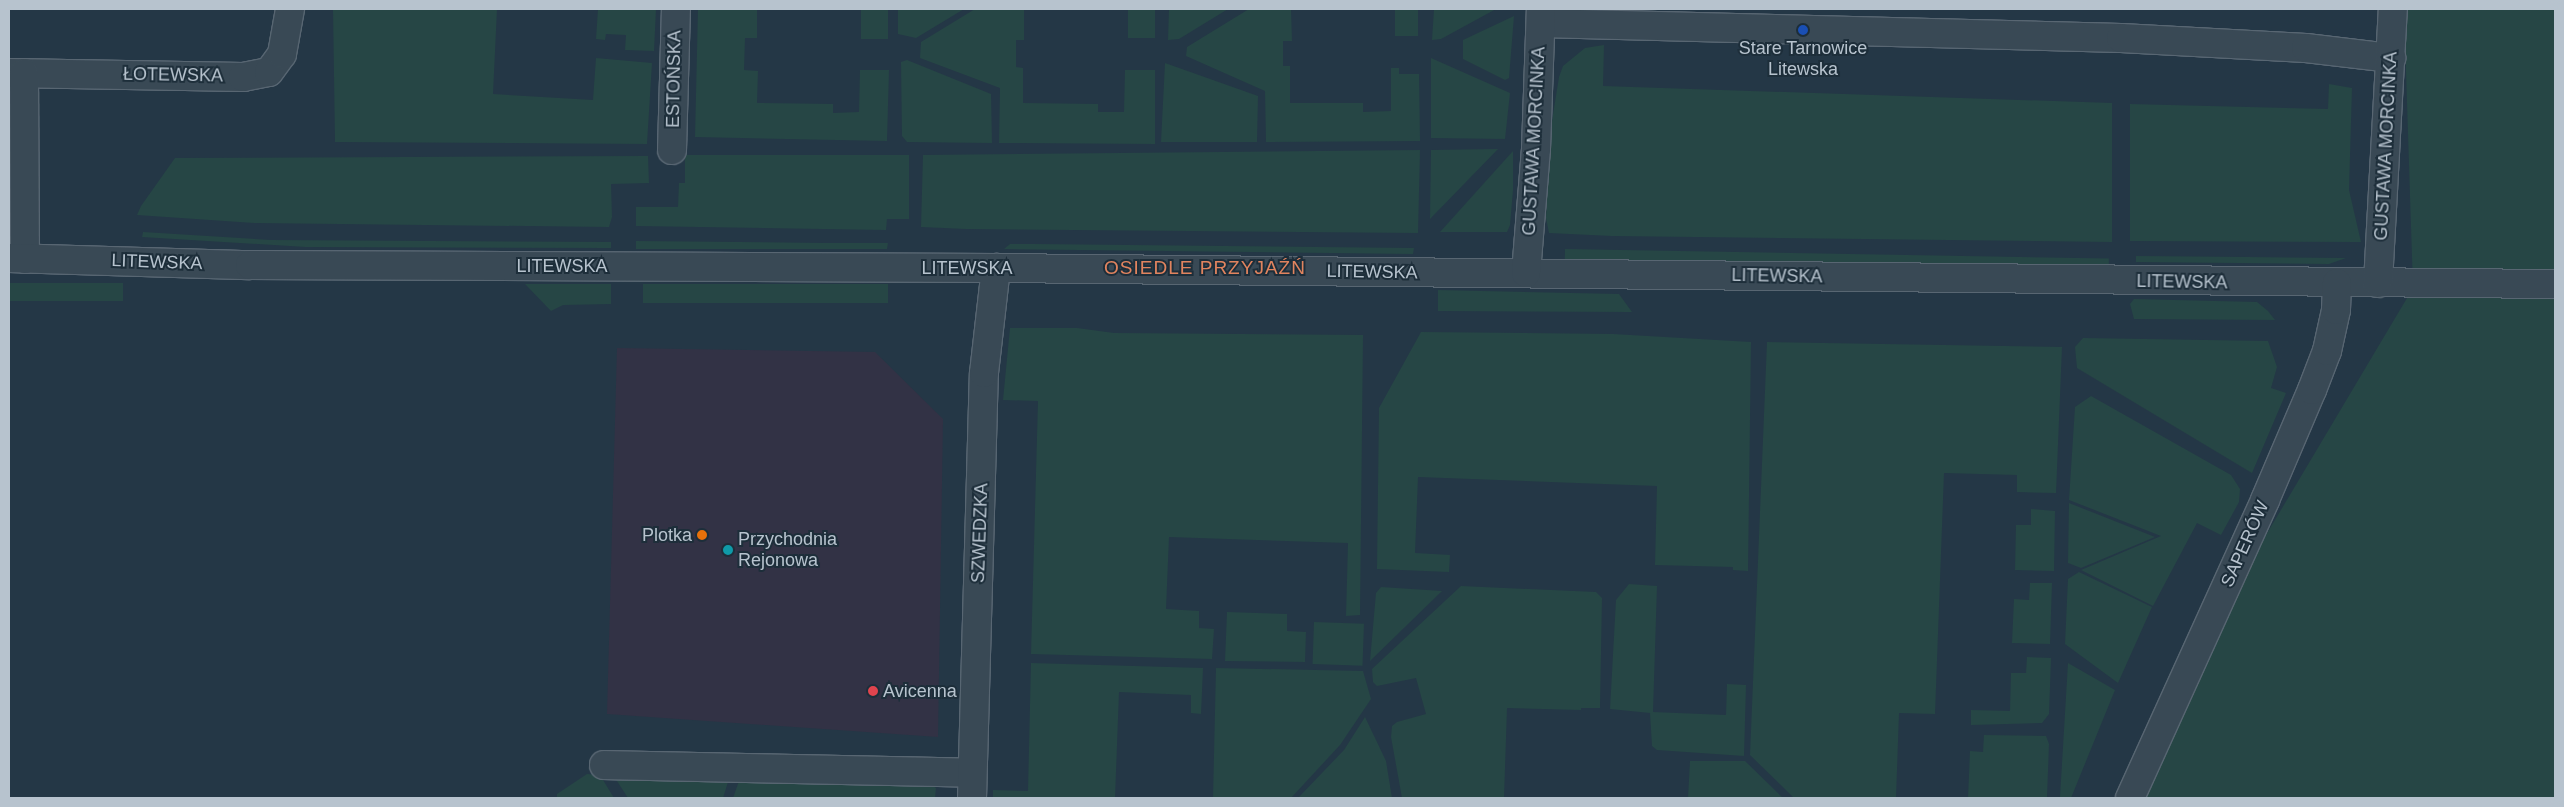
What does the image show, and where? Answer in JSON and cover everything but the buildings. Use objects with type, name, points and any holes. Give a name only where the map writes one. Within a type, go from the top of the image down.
[{"type":"street","name":"ŁOTEWSKA","points":[[16,73],[243,77],[269,72],[282,54],[290,9]]},
{"type":"street","name":"ESTOŃSKA","points":[[672,150],[676,9]]},
{"type":"street","name":"GUSTAWA MORCINKA","points":[[2378,283],[2393,9]]},
{"type":"street","points":[[1541,16],[2121,38],[2306,48],[2391,58]]},
{"type":"street","name":"GUSTAWA MORCINKA","points":[[1526,274],[1536,149],[1541,16]]},
{"type":"street","points":[[16,73],[17,258]]},
{"type":"street","name":"LITEWSKA","points":[[17,258],[250,265],[996,268],[2555,284]]},
{"type":"street","name":"SZWEDZKA","points":[[972,786],[984,373],[996,268]]},
{"type":"street","name":"SAPERÓW","points":[[2130,798],[2265,500],[2312,390],[2327,351],[2336,310],[2337,283]]},
{"type":"street","points":[[604,765],[972,786]]},
{"type":"shaded area","points":[[617,348],[875,352],[943,419],[938,737],[607,714]]},
{"type":"green space","points":[[333,9],[497,9],[493,94],[593,100],[596,58],[652,63],[647,144],[335,142]]},
{"type":"green space","points":[[598,9],[656,9],[654,51],[625,50],[626,35],[606,34],[605,40],[596,39]]},
{"type":"green space","points":[[698,9],[757,9],[757,38],[745,38],[744,70],[758,71],[757,103],[833,104],[833,113],[859,112],[860,70],[889,70],[887,141],[695,137]]},
{"type":"green space","points":[[861,9],[888,9],[888,39],[861,39]]},
{"type":"green space","points":[[898,9],[964,9],[916,38],[898,34]]},
{"type":"green space","points":[[975,9],[1024,9],[1024,40],[1016,40],[1016,67],[1023,68],[1023,103],[1098,104],[1098,112],[1124,112],[1125,70],[1155,70],[1155,144],[999,143],[1000,88],[920,58],[921,42]]},
{"type":"green space","points":[[1128,9],[1155,9],[1155,38],[1128,38]]},
{"type":"green space","points":[[1169,9],[1228,9],[1179,39],[1168,40]]},
{"type":"green space","points":[[1249,9],[1291,9],[1292,41],[1283,41],[1283,66],[1290,66],[1290,103],[1363,103],[1363,112],[1391,111],[1391,68],[1399,68],[1399,74],[1419,74],[1420,141],[1266,142],[1265,91],[1186,56],[1187,47]]},
{"type":"green space","points":[[1395,9],[1418,9],[1418,36],[1395,36]]},
{"type":"green space","points":[[1434,9],[1496,9],[1441,39],[1432,40]]},
{"type":"green space","points":[[2404,9],[2555,9],[2555,798],[2129,798],[2147,735],[2413,288]]},
{"type":"green space","points":[[1514,16],[1509,78],[1505,80],[1463,59],[1463,40]]},
{"type":"green space","points":[[1604,45],[1603,86],[2112,103],[2112,242],[1612,236],[1549,233],[1546,218],[1548,179],[1552,121],[1559,77],[1563,66],[1585,48]]},
{"type":"green space","points":[[1431,58],[1510,93],[1505,139],[1431,138]]},
{"type":"green space","points":[[907,60],[991,94],[992,143],[907,142],[902,136],[901,62]]},
{"type":"green space","points":[[1165,63],[1258,96],[1257,142],[1161,142]]},
{"type":"green space","points":[[2329,84],[2352,88],[2349,190],[2361,242],[2130,241],[2130,104],[2328,109]]},
{"type":"green space","points":[[1498,149],[1430,219],[1431,150]]},
{"type":"green space","points":[[1420,150],[1418,233],[921,227],[923,155]]},
{"type":"green space","points":[[1513,151],[1513,190],[1510,225],[1507,232],[1440,232]]},
{"type":"green space","points":[[685,155],[909,155],[909,219],[887,219],[886,230],[636,226],[636,207],[678,207],[679,183],[685,183]]},
{"type":"green space","points":[[648,156],[649,183],[611,184],[612,217],[609,227],[254,223],[137,215],[141,206],[175,158]]},
{"type":"green space","points":[[143,232],[271,240],[611,242],[611,248],[306,247],[142,237]]},
{"type":"green space","points":[[636,241],[888,243],[887,249],[636,249]]},
{"type":"green space","points":[[1010,244],[1414,248],[1413,254],[1004,249]]},
{"type":"green space","points":[[1565,249],[2109,258],[2109,271],[1565,262]]},
{"type":"green space","points":[[2136,256],[2346,258],[2329,264],[2136,262]]},
{"type":"green space","points":[[9,283],[123,283],[123,301],[9,301]]},
{"type":"green space","points":[[525,284],[611,284],[611,304],[563,305],[551,311]]},
{"type":"green space","points":[[643,284],[888,284],[888,303],[643,303]]},
{"type":"green space","points":[[1438,290],[1619,294],[1632,312],[1438,311]]},
{"type":"green space","points":[[2134,299],[2257,302],[2275,320],[2134,319],[2130,304]]},
{"type":"green space","points":[[1010,328],[1077,328],[1114,333],[1363,335],[1360,615],[1346,616],[1348,543],[1169,537],[1166,609],[1199,611],[1199,628],[1214,629],[1212,659],[1031,654],[1038,401],[1003,400]]},
{"type":"green space","points":[[1421,332],[1613,334],[1751,342],[1748,571],[1733,570],[1733,567],[1655,565],[1657,486],[1418,477],[1415,553],[1450,555],[1449,572],[1377,569],[1379,408]]},
{"type":"green space","points":[[2083,338],[2268,341],[2277,367],[2271,388],[2286,393],[2252,473],[2077,368],[2075,347]]},
{"type":"green space","points":[[1767,342],[2062,347],[2056,493],[2017,492],[2017,475],[1944,473],[1935,714],[1899,713],[1896,798],[1794,798],[1750,755]]},
{"type":"green space","points":[[2091,396],[2231,475],[2240,489],[2239,502],[2221,535],[2197,523],[2153,606],[2081,570],[2161,536],[2069,500],[2075,407]]},
{"type":"green space","points":[[2069,503],[2155,537],[2081,568],[2068,563]]},
{"type":"green space","points":[[2031,509],[2055,511],[2054,571],[2015,570],[2016,525],[2031,525]]},
{"type":"green space","points":[[2079,572],[2152,607],[2118,683],[2065,644],[2068,579]]},
{"type":"green space","points":[[2030,583],[2052,583],[2050,644],[2012,643],[2014,599],[2029,600]]},
{"type":"green space","points":[[1629,584],[1657,586],[1653,712],[1726,715],[1727,684],[1746,685],[1744,756],[1657,750],[1652,746],[1650,713],[1610,709],[1616,600]]},
{"type":"green space","points":[[1461,586],[1596,592],[1602,598],[1600,708],[1581,708],[1581,710],[1507,708],[1504,798],[1402,798],[1391,737],[1392,726],[1397,722],[1426,714],[1416,678],[1377,686],[1373,682],[1372,669]]},
{"type":"green space","points":[[1381,587],[1442,591],[1370,661],[1376,593]]},
{"type":"green space","points":[[1227,612],[1287,614],[1287,631],[1306,632],[1305,662],[1225,661]]},
{"type":"green space","points":[[1314,622],[1364,624],[1363,666],[1313,664]]},
{"type":"green space","points":[[2027,657],[2051,658],[2049,714],[2042,723],[1971,725],[1971,710],[2010,711],[2011,673],[2026,673]]},
{"type":"green space","points":[[1031,663],[1203,668],[1201,714],[1191,713],[1191,695],[1119,692],[1115,798],[993,798],[993,790],[1028,791]]},
{"type":"green space","points":[[2068,663],[2115,690],[2071,798],[2062,798],[2060,797]]},
{"type":"green space","points":[[1216,668],[1363,671],[1371,699],[1340,745],[1291,798],[1213,798]]},
{"type":"green space","points":[[1365,717],[1386,761],[1392,798],[1298,798],[1344,750]]},
{"type":"green space","points":[[1984,735],[2046,736],[2049,744],[2047,798],[1968,798],[1970,751],[1983,752]]},
{"type":"green space","points":[[1690,761],[1745,761],[1783,798],[1688,798]]},
{"type":"green space","points":[[587,774],[600,775],[614,798],[557,798],[557,794]]},
{"type":"green space","points":[[615,778],[728,782],[723,798],[628,798]]},
{"type":"green space","points":[[739,781],[930,784],[936,788],[935,798],[733,798]]},
{"type":"place","name":"Stare Tarnowice Litewska","points":[[1803,30]]},
{"type":"place","name":"Plotka","points":[[702,535]]},
{"type":"place","name":"Przychodnia Rejonowa","points":[[728,550]]},
{"type":"place","name":"Avicenna","points":[[873,691]]},
{"type":"district","name":"OSIEDLE PRZYJAŹŃ","points":[[1205,268]]}]
